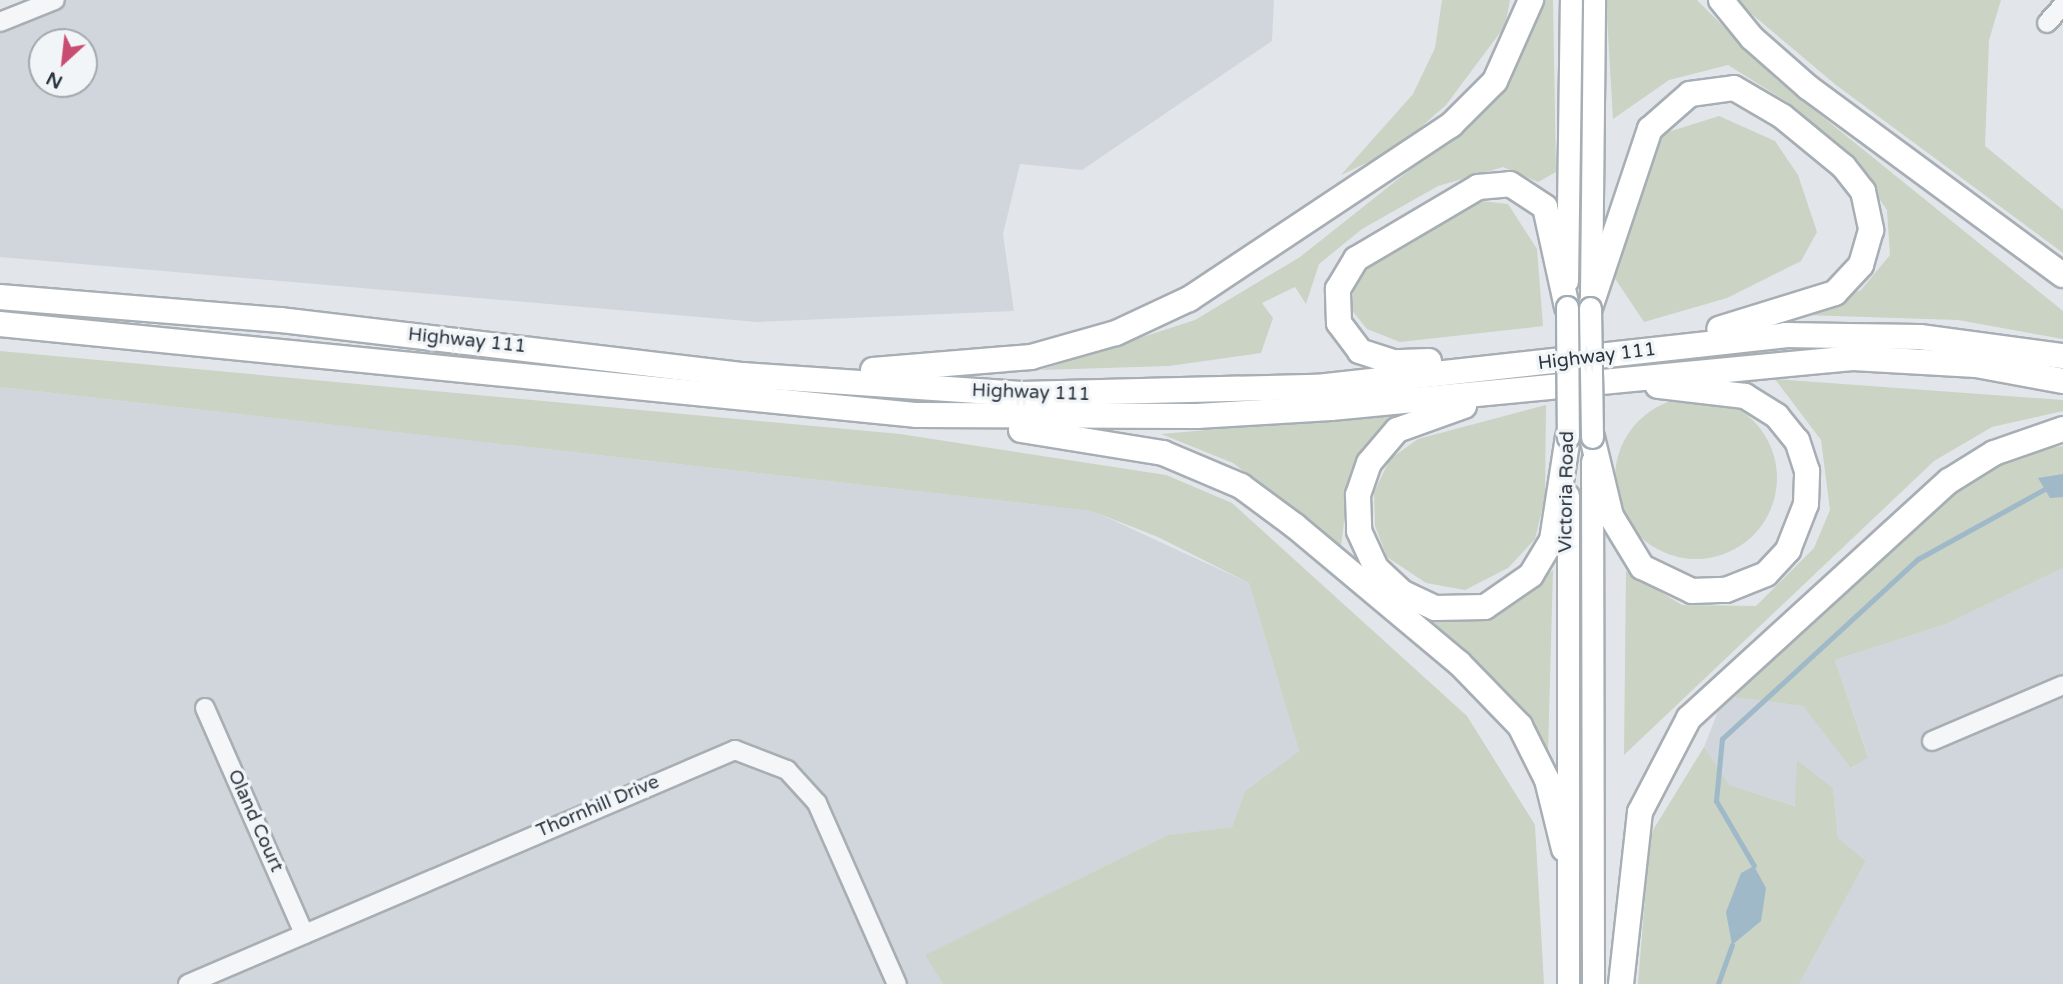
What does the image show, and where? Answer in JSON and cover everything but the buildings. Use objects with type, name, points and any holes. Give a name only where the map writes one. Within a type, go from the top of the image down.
[{"type":"highway","points":[[742,375],[778,366],[895,370],[1031,357],[1116,333],[1189,299],[1451,125],[1495,81],[1531,0]]},
{"type":"highway","points":[[1721,0],[1801,81],[2063,275]]},
{"type":"highway","points":[[1579,307],[1650,129],[1690,94],[1706,88],[1749,93],[1855,179],[1868,202],[1870,242],[1855,276],[1836,293],[1621,355]]},
{"type":"highway","points":[[1506,368],[1393,362],[1360,351],[1336,310],[1348,268],[1478,187],[1510,184],[1537,199],[1550,218],[1579,307]]},
{"type":"highway","name":"Highway 111","points":[[0,297],[295,322],[742,375],[1113,395],[1317,387],[1826,334],[1966,341],[2063,356]]},
{"type":"highway","name":"Highway 111","points":[[0,324],[917,415],[1197,416],[1853,358],[1976,365],[2063,381]]},
{"type":"highway","points":[[0,331],[57,330]]},
{"type":"highway","points":[[1580,382],[1725,390],[1762,405],[1788,427],[1805,463],[1808,489],[1798,534],[1779,562],[1749,584],[1711,592],[1666,582],[1642,567],[1618,535],[1580,437]]},
{"type":"highway","points":[[1533,387],[1411,421],[1376,452],[1362,476],[1357,514],[1376,568],[1403,593],[1435,608],[1469,610],[1501,601],[1531,575],[1552,540],[1580,437]]},
{"type":"highway","points":[[917,415],[1125,443],[1241,486],[1459,663],[1520,726],[1547,779],[1564,849]]},
{"type":"highway","points":[[1621,984],[1640,811],[1689,718],[1949,481],[1994,453],[2063,429]]},
{"type":"main road","name":"Victoria Road","points":[[1571,0],[1593,984]]},
{"type":"main road","name":"Victoria Road","points":[[1579,307],[1594,0]]},
{"type":"main road","name":"Victoria Road","points":[[1568,984],[1564,849],[1580,437]]},
{"type":"street","points":[[0,22],[55,0]]},
{"type":"street","points":[[2047,23],[2063,5]]},
{"type":"street","points":[[1932,741],[2063,685]]},
{"type":"street","name":"Oland Court","points":[[205,708],[304,934]]},
{"type":"street","name":"Thornhill Drive","points":[[188,984],[735,750],[787,770],[817,803],[897,984]]},
{"type":"shaded area","points":[[45,0],[1274,0],[1272,41],[1082,170],[1020,164],[1003,234],[1014,311],[757,322],[0,257],[0,18]]},
{"type":"shaded area","points":[[0,387],[1093,511],[1249,583],[1299,751],[1245,791],[1232,827],[1168,835],[926,955],[943,984],[0,984]]},
{"type":"shaded area","points":[[2063,568],[2063,984],[1799,984],[1866,861],[1838,838],[1833,788],[1798,761],[1796,806],[1728,785],[1704,747],[1724,696],[1803,706],[1852,768],[1868,756],[1835,660],[1946,624]]},
{"type":"green space","points":[[1442,0],[1510,0],[1505,26],[1446,105],[1396,149],[1341,175],[1413,94],[1435,48]]},
{"type":"green space","points":[[1542,0],[1553,0],[1556,172],[1538,182],[1503,167],[1438,186],[1362,229],[1319,264],[1306,304],[1295,287],[1262,303],[1273,318],[1261,353],[1169,366],[1041,370],[1195,320],[1300,257],[1469,123]]},
{"type":"green space","points":[[1606,0],[1697,0],[1777,80],[2063,311],[2063,339],[1958,320],[1804,315],[1861,290],[1890,255],[1887,210],[1845,150],[1789,103],[1728,65],[1669,80],[1613,119]]},
{"type":"green space","points":[[1735,0],[2001,0],[1989,40],[1985,146],[2063,210],[2063,253],[1836,85]]},
{"type":"green space","points":[[1719,116],[1775,141],[1798,175],[1817,232],[1801,261],[1727,298],[1644,322],[1610,271],[1653,153],[1665,133]]},
{"type":"green space","points":[[1481,201],[1508,204],[1537,249],[1543,326],[1400,342],[1367,329],[1350,308],[1356,275],[1376,255]]},
{"type":"green space","points":[[0,351],[900,434],[1166,475],[1232,503],[1467,716],[1535,825],[1544,984],[943,984],[925,955],[1168,835],[1232,827],[1245,791],[1299,751],[1249,583],[1158,537],[1092,511],[0,387]]},
{"type":"green space","points":[[1775,379],[2063,400],[2063,411],[1992,427],[1934,461],[1624,755],[1626,571],[1682,605],[1756,606],[1814,548],[1830,510],[1821,440]]},
{"type":"green space","points":[[1696,397],[1727,403],[1753,421],[1771,447],[1777,478],[1771,509],[1753,535],[1727,553],[1696,559],[1665,553],[1639,535],[1621,509],[1615,478],[1621,447],[1639,421],[1665,403]]},
{"type":"green space","points":[[1546,405],[1545,497],[1535,539],[1508,568],[1465,590],[1426,583],[1387,557],[1375,526],[1374,492],[1390,459],[1418,439]]},
{"type":"green space","points":[[1390,414],[1350,476],[1341,546],[1233,463],[1161,434]]},
{"type":"green space","points":[[2063,446],[2063,568],[1946,624],[1835,660],[1868,757],[1851,768],[1803,706],[1724,696],[1978,474],[2039,449]]},
{"type":"green space","points":[[1553,570],[1548,752],[1486,678],[1415,614],[1465,622],[1515,604]]},
{"type":"green space","points":[[1704,747],[1729,785],[1795,806],[1797,760],[1833,788],[1838,838],[1866,861],[1799,984],[1638,984],[1650,835]]},
{"type":"water","points":[[2063,474],[2063,497],[2050,498],[2038,478]]},
{"type":"water","points":[[1754,866],[1766,888],[1761,921],[1732,945],[1726,912],[1741,873]]},
{"type":"waterway","points":[[1754,866],[1716,801],[1722,739],[1918,559],[2045,489]]},
{"type":"waterway","points":[[1718,984],[1732,945]]}]
